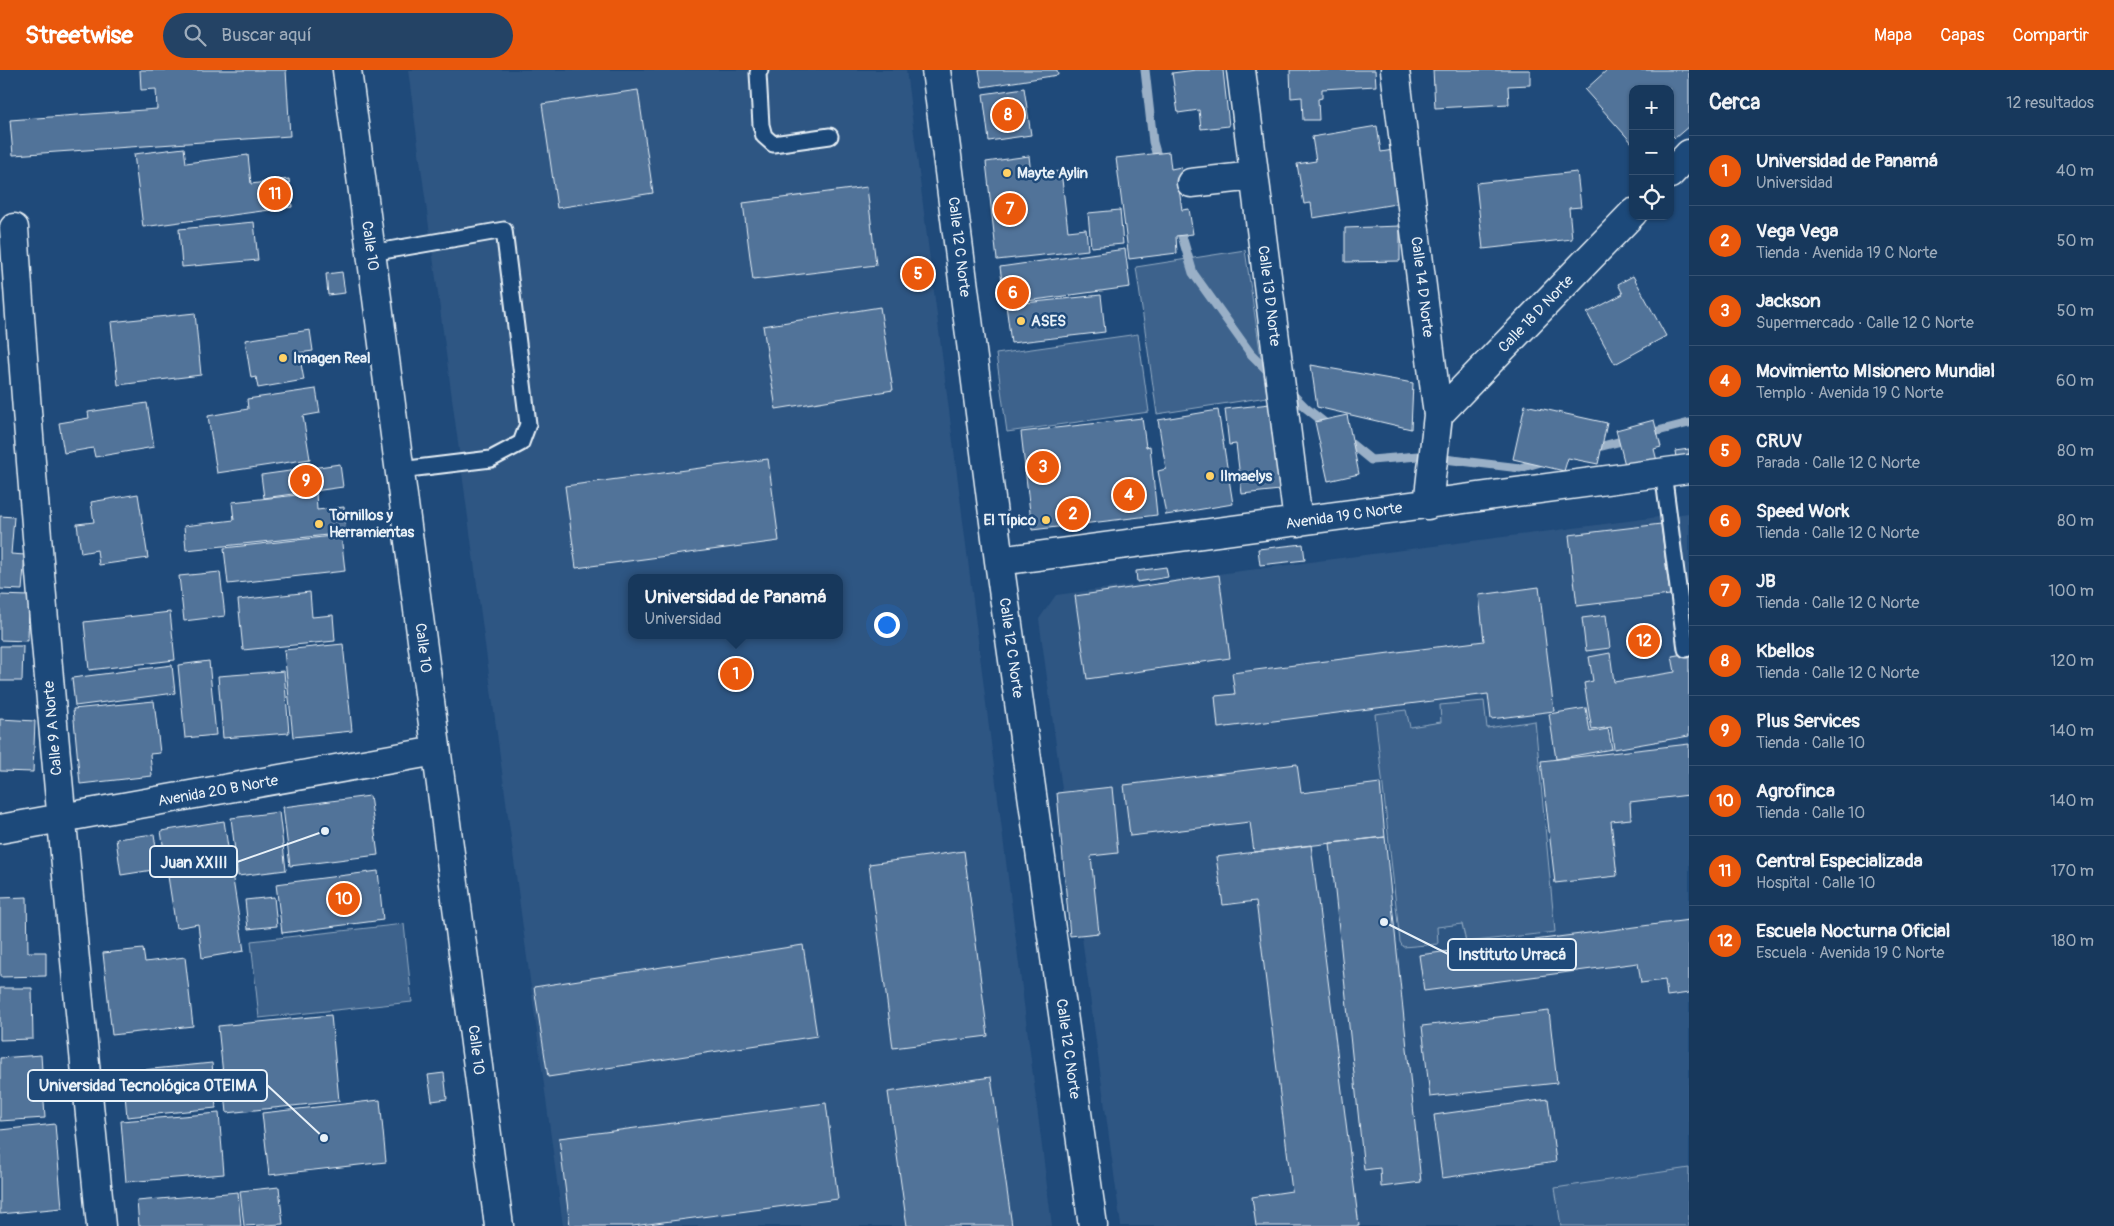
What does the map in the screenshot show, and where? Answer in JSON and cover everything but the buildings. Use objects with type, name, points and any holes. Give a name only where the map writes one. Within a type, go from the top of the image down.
[{"type":"street","name":"Calle 10","points":[[347,70],[499,1226]]},
{"type":"street","name":"Calle 12 C Norte","points":[[936,70],[999,561],[1093,1226]]},
{"type":"street","name":"Calle 13 D Norte","points":[[1241,70],[1298,522]]},
{"type":"street","name":"Calle 14 D Norte","points":[[1395,70],[1438,415],[1428,504]]},
{"type":"street","points":[[1674,170],[1689,154]]},
{"type":"street","points":[[1191,183],[1254,176]]},
{"type":"street","name":"Calle 18 D Norte","points":[[1438,415],[1629,217]]},
{"type":"street","name":"Calle 9 A Norte","points":[[14,228],[27,431],[60,819],[101,1226]]},
{"type":"street","name":"Avenida 19 C Norte","points":[[999,561],[1676,471]]},
{"type":"street","name":"Avenida 20 B Norte","points":[[0,829],[436,751]]},
{"type":"lane","points":[[760,70],[758,73],[761,125],[764,136],[773,144],[830,136]]},
{"type":"lane","points":[[371,252],[504,230],[528,424],[521,443],[491,459],[400,470]]},
{"type":"lane","points":[[1676,471],[1686,649]]},
{"type":"shaded area","points":[[408,70],[906,70],[1052,1226],[563,1226]]},
{"type":"shaded area","points":[[1245,250],[1267,397],[1157,414],[1136,267]]},
{"type":"shaded area","points":[[1138,334],[1149,412],[1007,432],[996,354]]},
{"type":"shaded area","points":[[1689,513],[1689,1226],[1121,1226],[1039,619],[1056,595]]},
{"type":"shaded area","points":[[1484,701],[1487,728],[1535,721],[1555,932],[1466,942],[1462,924],[1437,927],[1438,944],[1403,947],[1400,942],[1375,714],[1406,710],[1410,727],[1441,722],[1440,705]]},
{"type":"shaded area","points":[[404,924],[412,1002],[259,1018],[251,941]]},
{"type":"shaded area","points":[[1689,1168],[1689,1226],[1561,1226],[1555,1188]]},
{"type":"waterway","points":[[1145,70],[1153,142],[1159,163]]},
{"type":"waterway","points":[[1179,226],[1193,273],[1251,354],[1273,376]]},
{"type":"waterway","points":[[1289,391],[1306,408],[1330,427]]},
{"type":"waterway","points":[[1646,434],[1689,423]]},
{"type":"waterway","points":[[1344,438],[1371,460],[1418,456],[1431,457]]},
{"type":"waterway","points":[[1591,449],[1629,439]]},
{"type":"waterway","points":[[1436,458],[1520,468],[1544,461]]},
{"type":"place","name":"Kbellos","points":[[1008,115]]},
{"type":"place","name":"Mayte Aylin","points":[[1007,173]]},
{"type":"place","name":"Central Especializada","points":[[275,194]]},
{"type":"place","name":"JB","points":[[1010,209]]},
{"type":"place","name":"CRUV","points":[[918,274]]},
{"type":"place","name":"Speed Work","points":[[1013,293]]},
{"type":"place","name":"ASES","points":[[1021,321]]},
{"type":"place","name":"Imagen Real","points":[[283,358]]},
{"type":"place","name":"Jackson","points":[[1043,467]]},
{"type":"place","name":"Ilmaelys","points":[[1210,476]]},
{"type":"place","name":"Plus Services","points":[[306,481]]},
{"type":"place","name":"Movimiento MIsionero Mundial","points":[[1129,495]]},
{"type":"place","name":"Vega Vega","points":[[1073,514]]},
{"type":"place","name":"El Típico","points":[[1046,520]]},
{"type":"place","name":"Tornillos y Herramientas","points":[[319,524]]},
{"type":"place","name":"Escuela Nocturna Oficial","points":[[1644,641]]},
{"type":"place","name":"Universidad de Panamá","points":[[736,674]]},
{"type":"place","name":"Juan XXIII","points":[[325,831]]},
{"type":"place","name":"Agrofinca","points":[[344,899]]},
{"type":"place","name":"Instituto Urracá","points":[[1384,922]]},
{"type":"place","name":"Universidad Tecnológica OTEIMA","points":[[324,1138]]}]
